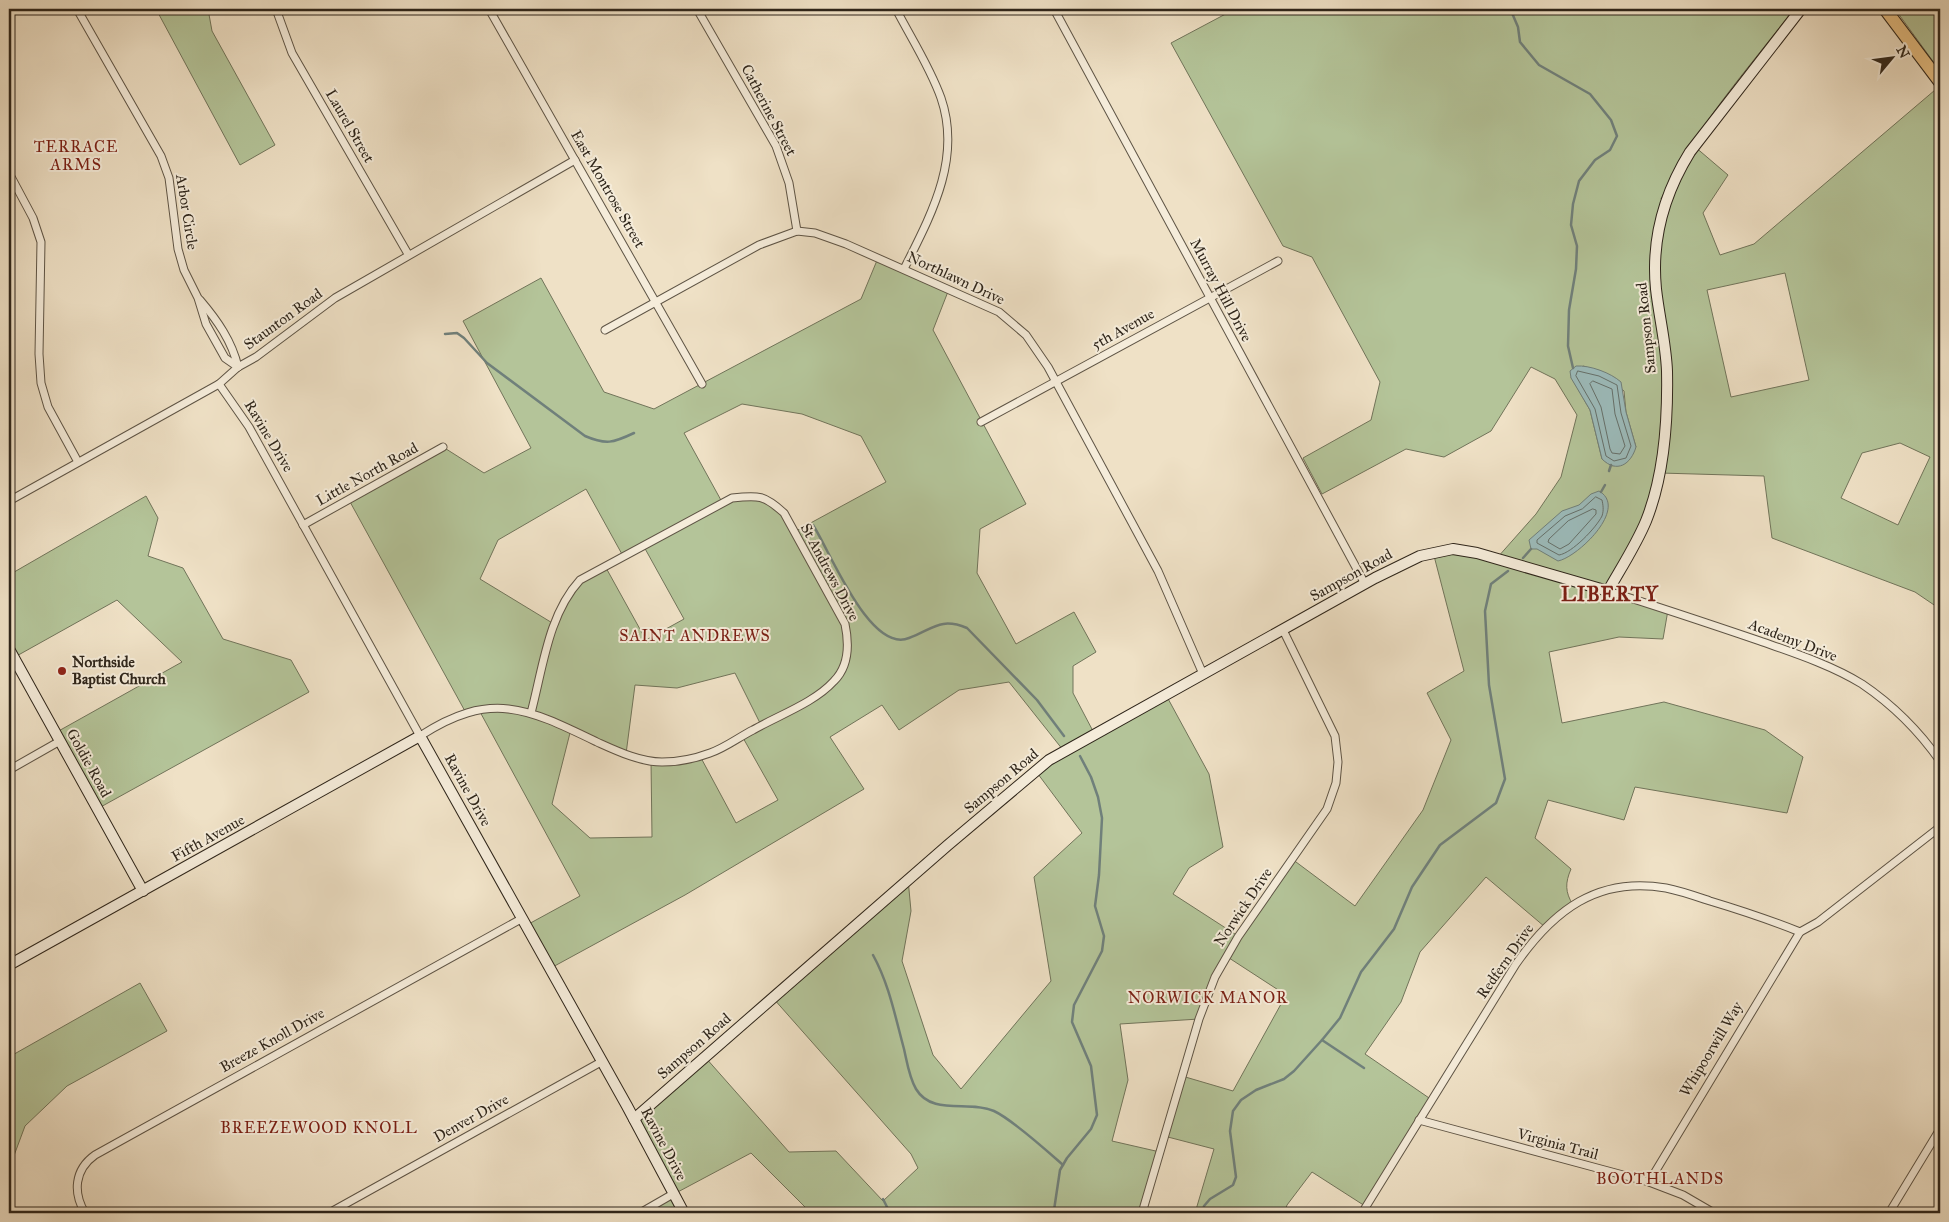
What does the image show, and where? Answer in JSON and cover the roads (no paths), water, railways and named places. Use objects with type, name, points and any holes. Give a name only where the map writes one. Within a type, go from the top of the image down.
[{"type":"highway","points":[[1885,9],[1940,82]]},
{"type":"street","name":"Arbor Circle","points":[[77,9],[161,156],[169,178],[178,249],[184,270],[198,298],[206,324],[225,358],[238,367]]},
{"type":"street","name":"Laurel Street","points":[[276,9],[292,53],[408,254]]},
{"type":"street","name":"East Montrose Street","points":[[489,9],[702,384]]},
{"type":"street","name":"Catherine Street","points":[[697,9],[776,146],[789,183],[797,231]]},
{"type":"street","points":[[896,9],[935,83],[946,118],[948,138],[947,162],[940,189],[904,269]]},
{"type":"street","name":"Murray Hill Drive","points":[[1054,9],[1365,584]]},
{"type":"street","name":"Sampson Road","points":[[634,1119],[1035,770],[1064,751],[1365,584],[1420,556],[1453,549],[1477,553],[1608,591],[1646,521],[1660,471],[1667,371],[1656,288],[1655,259],[1659,226],[1666,197],[1690,152],[1801,9]]},
{"type":"street","name":"Staunton Road","points":[[9,501],[219,384],[238,367],[335,298],[408,254],[575,160]]},
{"type":"street","points":[[9,173],[33,218],[41,242],[39,354],[42,388],[48,407],[78,462]]},
{"type":"street","points":[[605,330],[759,245],[797,231]]},
{"type":"street","name":"Northlawn Drive","points":[[797,231],[815,233],[970,298],[1010,319],[1032,342],[1056,381],[1158,571],[1203,674]]},
{"type":"street","name":"5th Avenue","points":[[981,422],[1278,261]]},
{"type":"street","points":[[198,298],[216,318],[234,352],[238,367]]},
{"type":"street","name":"Ravine Drive","points":[[219,384],[249,427],[634,1119],[684,1213]]},
{"type":"street","name":"Little North Road","points":[[303,525],[443,447]]},
{"type":"street","name":"St Andrews Drive","points":[[420,736],[437,725],[479,710],[510,707],[531,713],[639,758],[660,762],[683,761],[712,753],[814,696],[835,681],[846,661],[848,642],[845,624],[784,513],[769,499],[752,496],[732,498],[580,580],[568,594],[556,616],[531,713]]},
{"type":"street","name":"Academy Drive","points":[[1608,591],[1784,650],[1860,683],[1894,709],[1919,733],[1940,761]]},
{"type":"street","name":"Norwick Drive","points":[[1142,1213],[1198,1019],[1215,977],[1238,937],[1327,809],[1336,783],[1338,762],[1335,736],[1283,630]]},
{"type":"street","name":"Goldie Road","points":[[9,649],[143,891]]},
{"type":"street","name":"Fifth Avenue","points":[[9,965],[420,736]]},
{"type":"street","points":[[9,770],[60,742]]},
{"type":"street","points":[[1800,932],[1818,922],[1940,827]]},
{"type":"street","name":"Redfern Drive","points":[[1362,1213],[1418,1120],[1534,939],[1562,911],[1598,893],[1631,886],[1667,888],[1800,932]]},
{"type":"street","name":"Breeze Knoll Drive","points":[[85,1213],[79,1203],[77,1182],[82,1167],[94,1155],[522,919]]},
{"type":"street","name":"Whipoorwill Way","points":[[1649,1182],[1775,969],[1800,932]]},
{"type":"street","name":"Denver Drive","points":[[329,1213],[601,1062]]},
{"type":"street","name":"Virginia Trail","points":[[1418,1120],[1649,1182],[1683,1195],[1714,1213]]},
{"type":"street","points":[[1889,1213],[1940,1129]]},
{"type":"street","points":[[640,1213],[673,1194]]},
{"type":"water","points":[[1576,366],[1600,370],[1621,382],[1626,412],[1636,447],[1631,458],[1623,465],[1613,466],[1602,459],[1590,410],[1571,378],[1570,371]]},
{"type":"water","points":[[1599,491],[1607,499],[1608,509],[1604,520],[1588,542],[1567,558],[1558,561],[1537,549],[1531,549],[1529,540],[1562,511],[1579,505],[1591,494]]},
{"type":"waterway","points":[[1500,9],[1512,13],[1518,27],[1520,42],[1539,65],[1590,94],[1611,120],[1617,136],[1610,150],[1595,160],[1579,181],[1573,204],[1571,225],[1577,246],[1576,269],[1569,310],[1568,346],[1573,368]]},
{"type":"waterway","points":[[445,334],[457,333],[464,338],[487,363],[585,436],[599,441],[610,442],[634,433]]},
{"type":"waterway","points":[[1609,471],[1611,465]]},
{"type":"waterway","points":[[1601,492],[1605,485]]},
{"type":"waterway","points":[[813,525],[853,597],[866,616],[880,631],[894,639],[909,638],[943,624],[967,628],[1037,700],[1064,736]]},
{"type":"waterway","points":[[1523,558],[1531,549]]},
{"type":"waterway","points":[[1203,1213],[1204,1206],[1210,1199],[1233,1185],[1236,1177],[1230,1131],[1233,1111],[1241,1100],[1256,1090],[1284,1079],[1294,1071],[1322,1040],[1340,1018],[1361,972],[1394,929],[1412,887],[1440,845],[1496,803],[1505,779],[1489,685],[1485,611],[1491,584],[1508,571]]},
{"type":"waterway","points":[[1051,1213],[1054,1210],[1060,1170],[1067,1158],[1091,1129],[1097,1115],[1091,1066],[1072,1022],[1074,1005],[1102,951],[1104,936],[1095,906],[1099,875],[1102,818],[1098,797],[1091,777],[1080,756]]},
{"type":"waterway","points":[[873,955],[891,1000],[912,1080],[916,1089],[923,1097],[941,1105],[984,1108],[994,1111],[1020,1128],[1063,1165]]},
{"type":"waterway","points":[[1322,1040],[1364,1068]]},
{"type":"waterway","points":[[883,1199],[890,1213]]},
{"type":"place","name":"Northside Baptist Church","points":[[62,671]]},
{"type":"district","name":"TERRACE ARMS","points":[[76,155]]},
{"type":"district","name":"LIBERTY","points":[[1610,594]]},
{"type":"district","name":"SAINT ANDREWS","points":[[695,635]]},
{"type":"district","name":"NORWICK MANOR","points":[[1208,997]]},
{"type":"district","name":"BREEZEWOOD KNOLL","points":[[319,1127]]},
{"type":"district","name":"BOOTHLANDS","points":[[1660,1178]]}]
